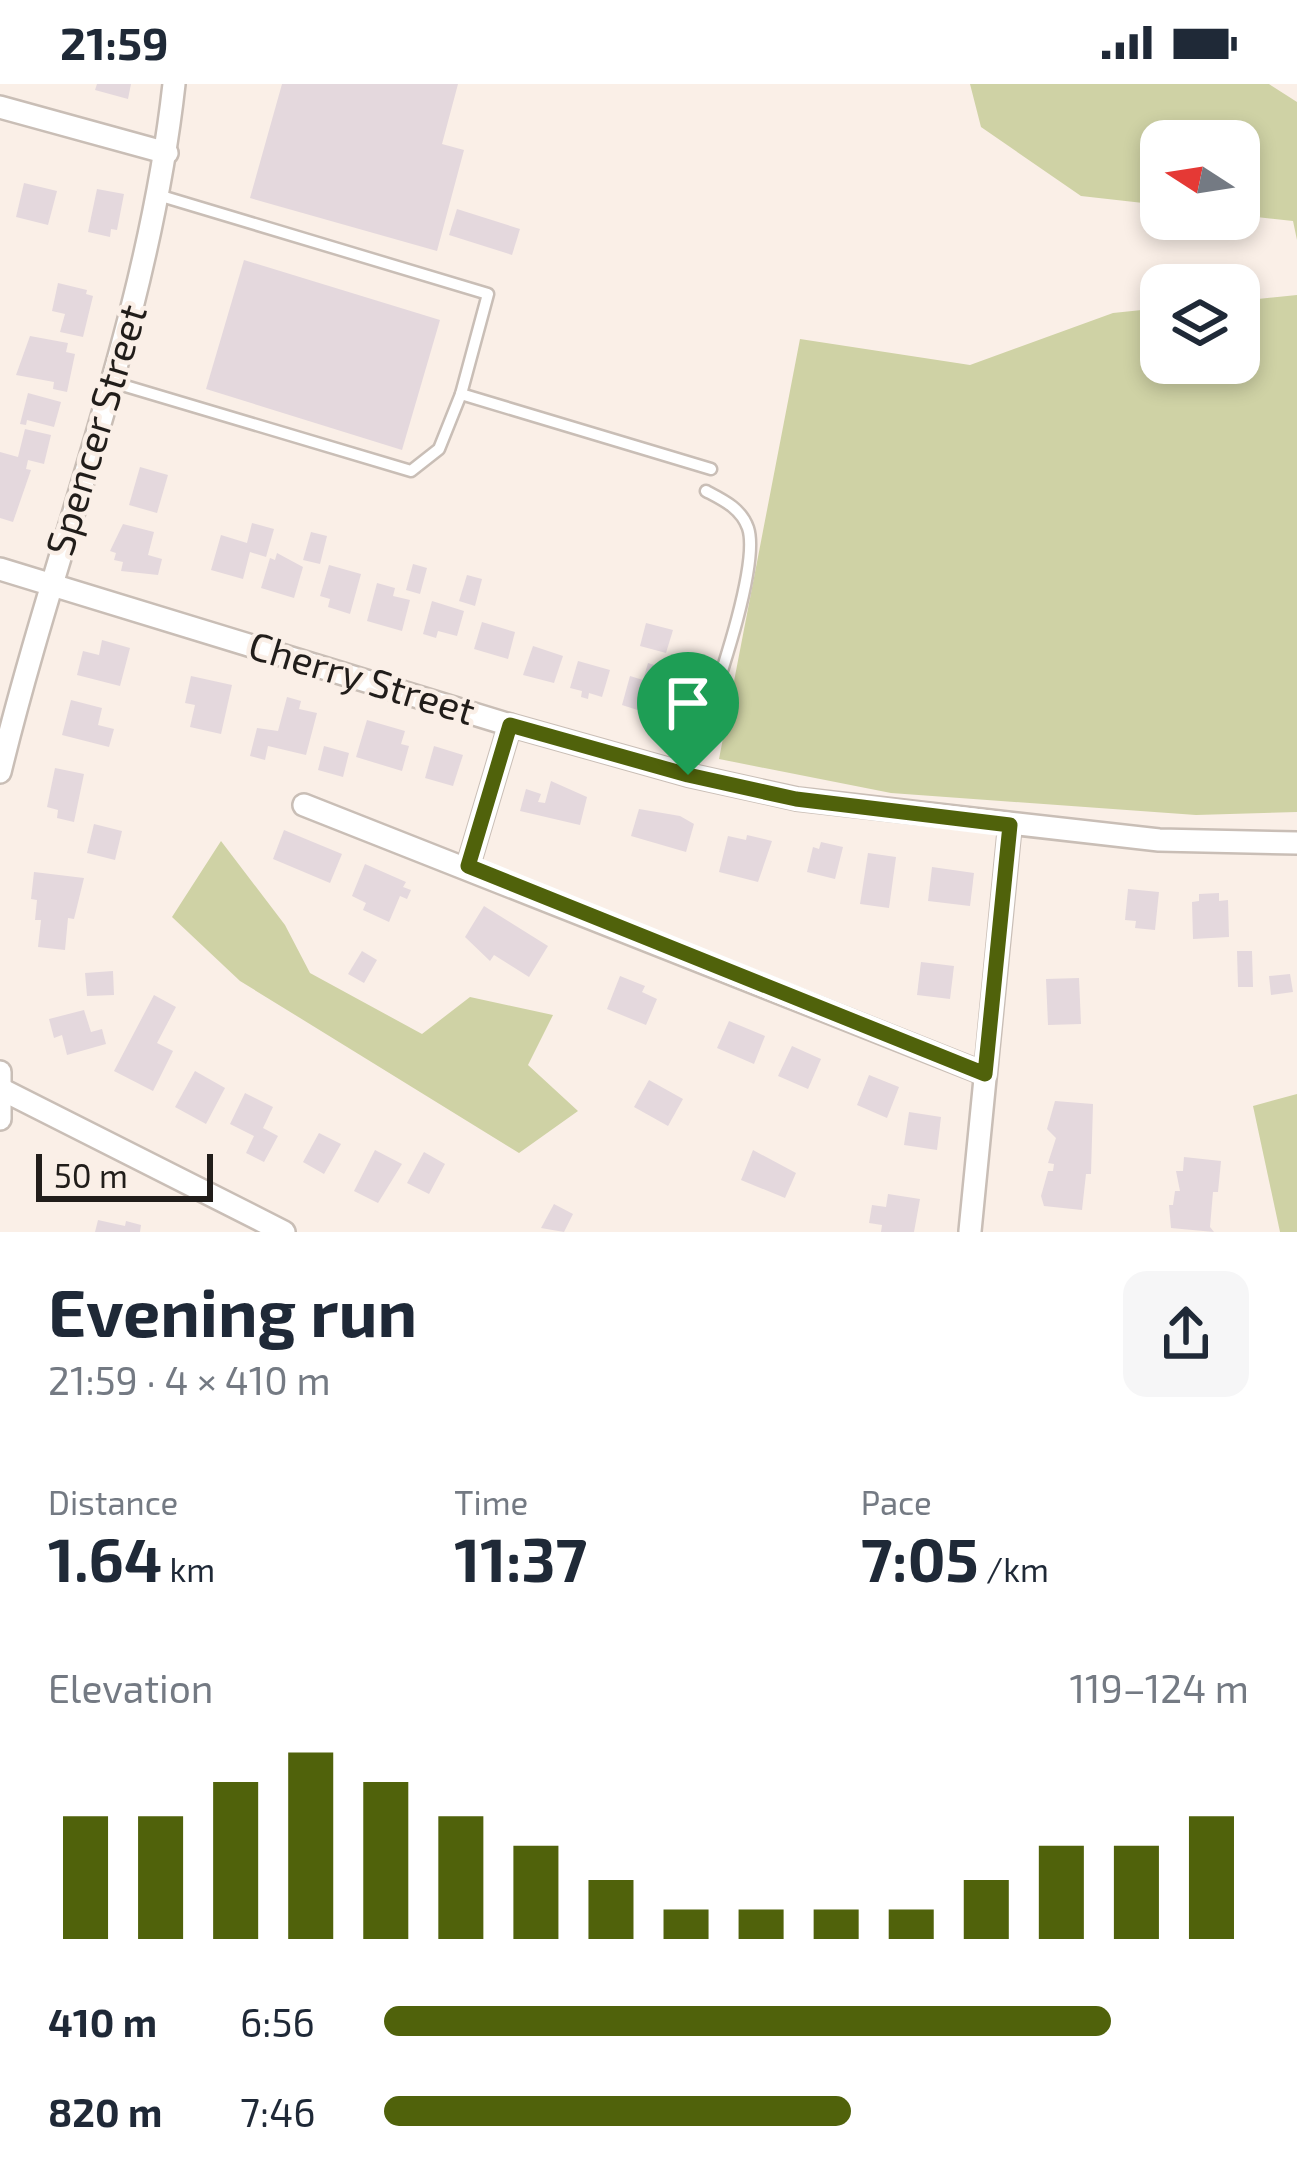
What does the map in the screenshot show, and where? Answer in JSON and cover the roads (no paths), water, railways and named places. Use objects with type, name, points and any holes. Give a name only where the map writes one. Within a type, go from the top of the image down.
[{"type":"street","name":"Spencer Street","points":[[0,772],[50,583],[136,300],[167,153],[174,84]]},
{"type":"street","points":[[0,107],[167,153]]},
{"type":"street","name":"Cherry Street","points":[[0,569],[510,725],[688,775],[796,799],[1159,840],[1297,843]]},
{"type":"street","points":[[468,866],[510,725]]},
{"type":"street","points":[[304,805],[985,1074]]},
{"type":"street","points":[[974,1232],[1010,825]]},
{"type":"street","points":[[0,1119],[2,1081],[284,1232]]},
{"type":"lane","points":[[112,382],[411,471],[439,449],[461,394],[488,294],[158,195]]},
{"type":"lane","points":[[461,394],[711,469]]},
{"type":"lane","points":[[688,775],[752,562],[743,518],[733,506],[706,491]]}]
